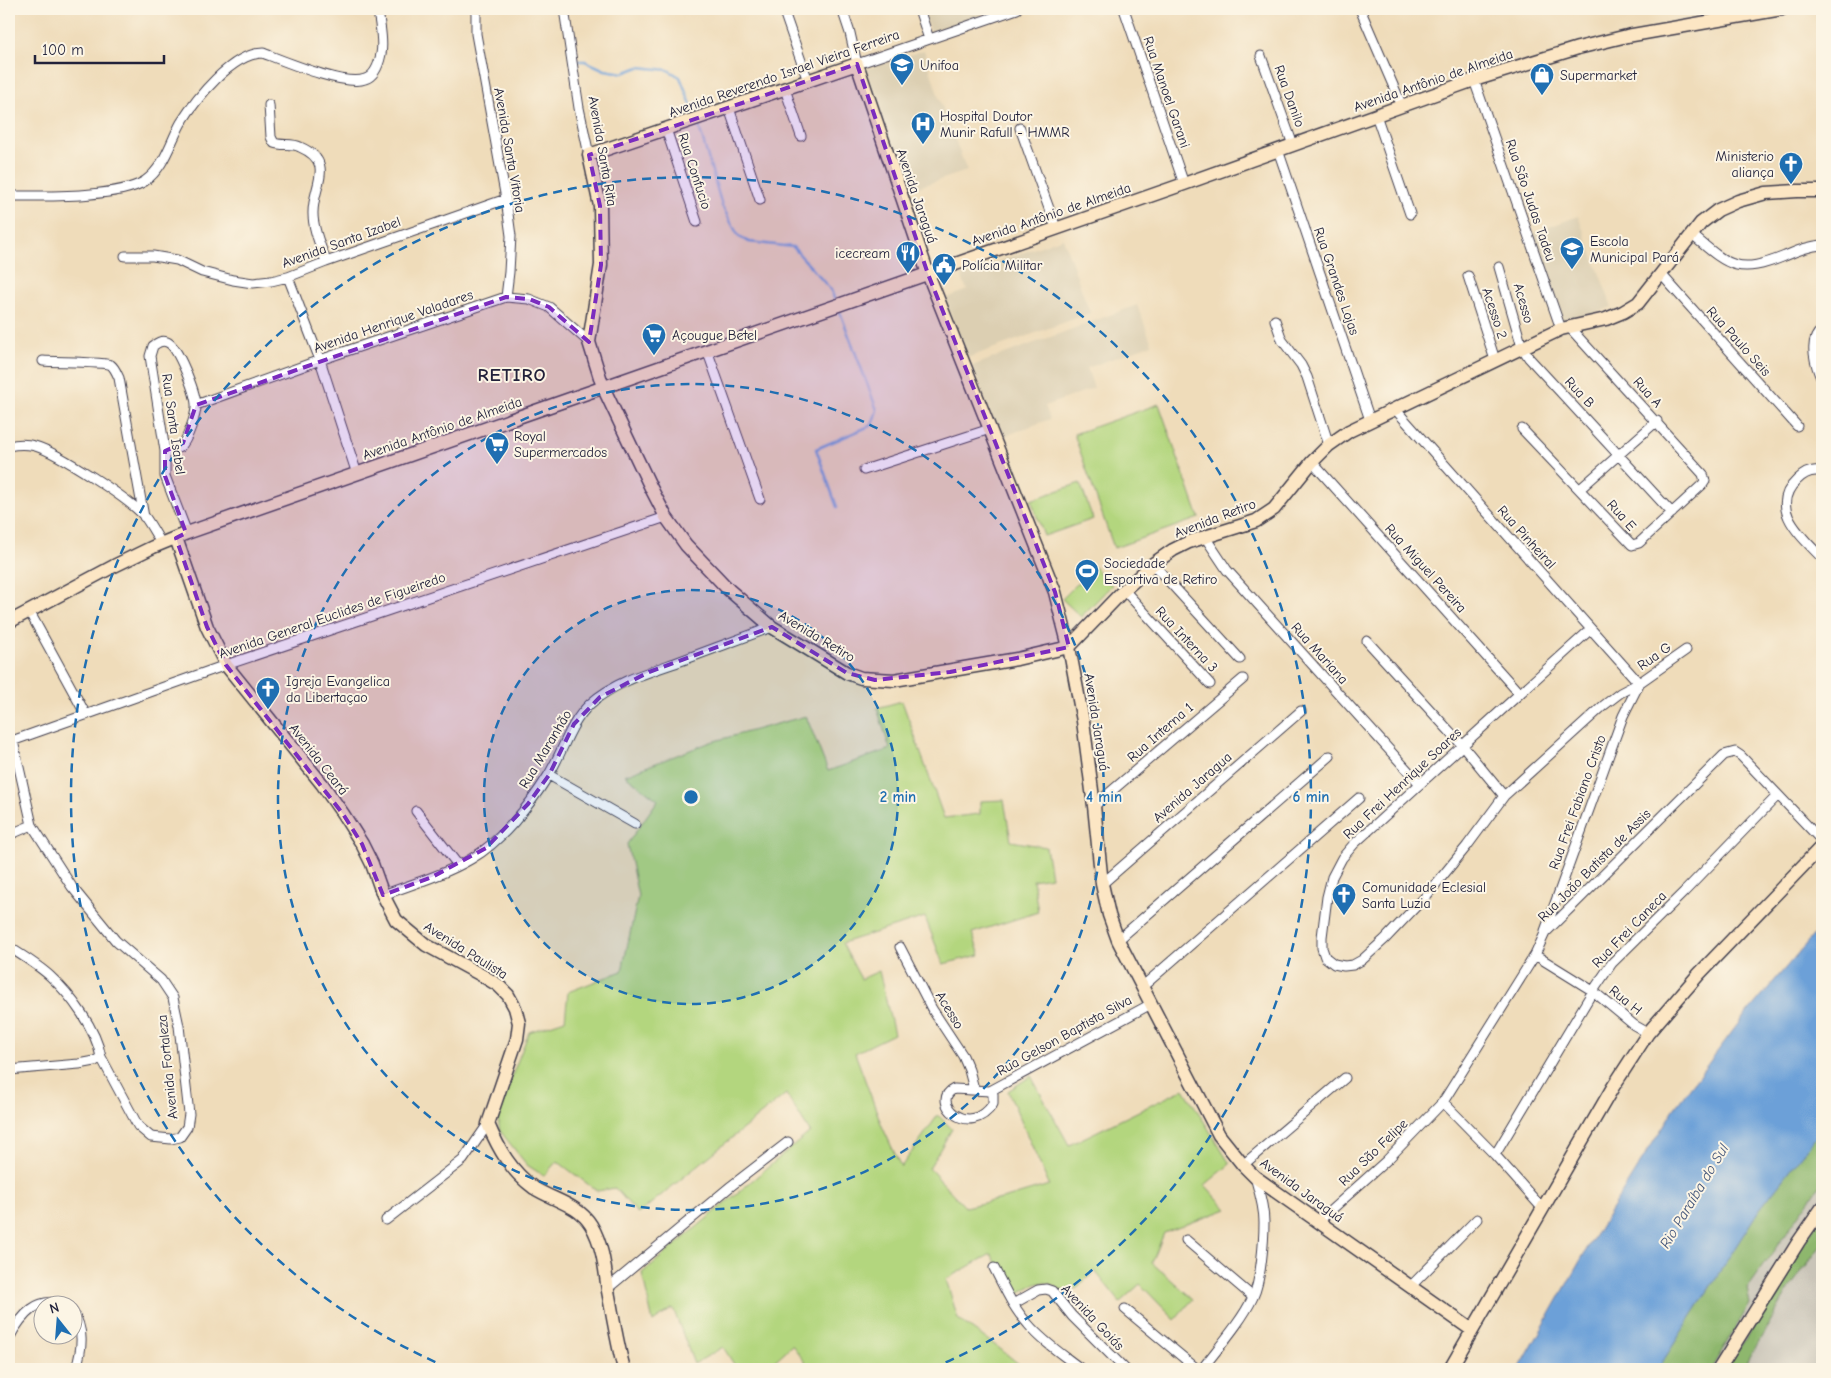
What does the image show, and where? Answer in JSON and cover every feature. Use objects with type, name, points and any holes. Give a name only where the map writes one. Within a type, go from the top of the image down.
[{"type":"street","points":[[9,196],[57,196],[123,190],[146,180],[156,172],[182,123],[202,93],[229,69],[250,54],[263,53],[352,82],[368,79],[374,72],[381,54],[382,44],[378,9]]},
{"type":"street","name":"Avenida Santa Vitoria","points":[[476,9],[476,34],[480,62],[506,199],[510,236],[506,297]]},
{"type":"street","name":"Avenida Santa Rita","points":[[564,9],[579,108],[600,206],[601,265],[589,342],[603,387]]},
{"type":"street","points":[[783,9],[808,81]]},
{"type":"street","points":[[842,9],[857,64]]},
{"type":"street","points":[[919,9],[929,39]]},
{"type":"street","name":"Avenida Reverendo Israel Vieira Ferreira","points":[[589,155],[1013,9]]},
{"type":"street","name":"Rua Manoel Garani","points":[[1124,9],[1184,184]]},
{"type":"street","points":[[1360,9],[1402,106]]},
{"type":"street","name":"Avenida Antônio de Almeida","points":[[9,622],[161,543],[1184,184],[1474,80],[1578,48],[1619,38],[1782,9]]},
{"type":"street","name":"Rua Danilo","points":[[1261,56],[1293,145]]},
{"type":"street","name":"Avenida Jaraguá","points":[[857,64],[928,274],[1055,592],[1069,647],[1083,721],[1102,884],[1109,915],[1118,940],[1219,1134],[1243,1166],[1472,1330]]},
{"type":"street","name":"Rua São Judas Tadeu","points":[[1474,80],[1565,328]]},
{"type":"street","points":[[784,89],[801,136]]},
{"type":"street","points":[[268,105],[271,137],[274,143],[278,145],[300,146],[321,167],[322,172],[314,199],[313,213],[315,230],[326,262]]},
{"type":"street","points":[[729,108],[760,200]]},
{"type":"street","points":[[1376,115],[1410,214]]},
{"type":"street","points":[[1020,128],[1056,228]]},
{"type":"street","name":"Rua Confucio","points":[[666,129],[697,222]]},
{"type":"street","name":"Rua Grandes Lojas","points":[[1278,150],[1370,420]]},
{"type":"street","name":"Avenida Retiro","points":[[603,387],[666,517],[686,545],[729,590],[772,627],[847,673],[861,678],[894,680],[950,672],[1069,647],[1124,590],[1153,564],[1173,550],[1205,537],[1238,528],[1266,515],[1284,499],[1312,462],[1329,444],[1349,431],[1565,328],[1606,319],[1623,312],[1638,302],[1700,223],[1718,210],[1738,201],[1766,193],[1822,191]]},
{"type":"street","name":"Avenida Santa Izabel","points":[[126,256],[153,256],[177,260],[202,272],[233,280],[253,282],[288,277],[506,199]]},
{"type":"street","points":[[1691,234],[1726,261],[1743,267],[1772,261],[1807,248],[1822,245]]},
{"type":"street","name":"Acesso","points":[[1499,267],[1522,347]]},
{"type":"street","name":"Rua Paulo Seis","points":[[1661,274],[1797,426]]},
{"type":"street","name":"Acesso 2","points":[[1468,276],[1496,360]]},
{"type":"street","points":[[288,277],[320,360],[357,474]]},
{"type":"street","name":"Avenida Henrique Valadares","points":[[196,405],[320,360],[506,297],[529,299],[549,307],[589,342]]},
{"type":"street","points":[[1275,320],[1282,340],[1301,365],[1307,377],[1329,444]]},
{"type":"street","name":"Rua A","points":[[1565,328],[1657,422],[1705,477]]},
{"type":"street","points":[[1822,330],[1816,340],[1814,351],[1815,361],[1822,380]]},
{"type":"street","name":"Rua Santa Isabel","points":[[181,536],[165,476],[165,452],[150,356],[153,346],[158,342],[166,341],[182,361],[196,405]]},
{"type":"street","name":"Rua B","points":[[1522,347],[1529,358],[1672,513]]},
{"type":"street","points":[[707,350],[760,499]]},
{"type":"street","points":[[43,361],[102,362],[109,363],[114,368],[119,378],[144,516]]},
{"type":"street","points":[[165,452],[175,449],[183,443],[190,430],[196,405]]},
{"type":"street","name":"Rua Pinheiral","points":[[1395,409],[1639,684]]},
{"type":"street","points":[[1580,490],[1657,422]]},
{"type":"street","points":[[864,470],[990,429]]},
{"type":"street","name":"Rua E","points":[[1522,429],[1632,545],[1639,543],[1672,513],[1703,484],[1705,477]]},
{"type":"street","points":[[9,446],[22,444],[49,451],[114,492],[144,516],[161,543]]},
{"type":"street","name":"Rua Miguel Pereira","points":[[1312,462],[1519,693]]},
{"type":"street","points":[[1822,472],[1816,470],[1804,474],[1792,484],[1785,497],[1786,509],[1794,527],[1822,558]]},
{"type":"street","name":"Avenida General Euclides de Figueiredo","points":[[11,742],[226,665],[666,517]]},
{"type":"street","name":"Avenida Ceará","points":[[181,536],[207,627],[226,665],[322,784],[343,814],[372,864],[383,895]]},
{"type":"street","name":"Rua Mariana","points":[[1205,537],[1227,570],[1420,784]]},
{"type":"street","points":[[1153,564],[1240,659]]},
{"type":"street","name":"Rua Interna 3","points":[[1124,590],[1210,684]]},
{"type":"street","points":[[29,611],[86,715]]},
{"type":"street","name":"Rua Maranhão","points":[[383,895],[432,877],[470,859],[502,834],[528,804],[549,775],[574,724],[590,704],[600,697],[623,683],[649,672],[772,627]]},
{"type":"street","name":"Rua Frei Henrique Soares","points":[[1591,629],[1354,844],[1342,858],[1332,877],[1327,897],[1322,937],[1322,948],[1325,957],[1334,964],[1344,966],[1352,965],[1362,960],[1385,939],[1433,888],[1504,796],[1603,706],[1620,692],[1639,684]]},
{"type":"street","points":[[1367,641],[1463,746],[1504,796]]},
{"type":"street","name":"Rua G","points":[[1639,684],[1686,650]]},
{"type":"street","name":"Rua Interna 1","points":[[1094,806],[1243,679]]},
{"type":"street","name":"Rua Frei Fabiano Cristo","points":[[1545,933],[1622,716],[1639,684]]},
{"type":"street","name":"Avenida Jaragua","points":[[1102,884],[1301,711]]},
{"type":"street","name":"Avenida Fortaleza","points":[[11,742],[32,825],[72,887],[116,941],[161,980],[173,998],[180,1026],[189,1114],[187,1127],[180,1137],[151,1137],[138,1126],[98,1059]]},
{"type":"street","name":"Rua João Batista de Assis","points":[[1443,1102],[1535,955],[1545,933],[1724,756],[1735,752],[1741,756],[1822,841]]},
{"type":"street","points":[[1118,940],[1330,756]]},
{"type":"street","points":[[549,775],[635,824]]},
{"type":"street","name":"Rua Frei Caneca","points":[[1495,1155],[1592,991],[1612,963],[1684,892],[1778,794]]},
{"type":"street","points":[[1142,987],[1359,798]]},
{"type":"street","points":[[416,811],[458,865]]},
{"type":"street","points":[[9,834],[32,825]]},
{"type":"street","points":[[1450,1369],[1613,1088],[1648,1033],[1699,974],[1822,846]]},
{"type":"street","name":"Avenida Paulista","points":[[383,895],[396,920],[409,932],[426,945],[498,985],[508,995],[515,1008],[519,1023],[517,1039],[488,1124]]},
{"type":"street","name":"Acesso","points":[[900,946],[932,1009],[963,1056],[974,1089]]},
{"type":"street","points":[[9,947],[50,976],[71,998],[99,1045],[98,1059],[9,1070]]},
{"type":"street","name":"Rua H","points":[[1535,955],[1592,991],[1634,1025],[1648,1033]]},
{"type":"street","name":"Rua Gelson Baptista Silva","points":[[990,1091],[993,1094],[994,1104],[983,1116],[972,1119],[961,1118],[949,1108],[946,1102],[946,1096],[949,1091],[954,1089],[990,1091],[1150,1004]]},
{"type":"street","points":[[1243,1166],[1345,1078]]},
{"type":"street","points":[[1443,1102],[1495,1155],[1543,1209]]},
{"type":"street","name":"Rua São Felipe","points":[[1319,1221],[1387,1160],[1443,1102]]},
{"type":"street","points":[[386,1220],[463,1160],[488,1124]]},
{"type":"street","points":[[488,1124],[501,1152],[515,1171],[535,1188],[579,1212],[590,1224],[599,1241],[617,1346],[624,1369]]},
{"type":"street","points":[[608,1288],[731,1186],[788,1142]]},
{"type":"street","points":[[1202,1369],[1232,1330],[1253,1297],[1259,1276],[1264,1222],[1256,1177]]},
{"type":"street","points":[[1719,1369],[1799,1241],[1822,1208]]},
{"type":"street","points":[[1410,1287],[1477,1219]]},
{"type":"street","points":[[1186,1240],[1253,1297]]},
{"type":"street","points":[[994,1268],[1013,1304],[1028,1324],[1041,1338],[1081,1369]]},
{"type":"street","name":"Avenida Goiás","points":[[1013,1304],[1038,1290],[1046,1289],[1052,1291],[1072,1316],[1124,1369]]},
{"type":"street","points":[[9,1338],[23,1315],[32,1309]]},
{"type":"street","points":[[1125,1310],[1198,1369]]},
{"type":"street","points":[[76,1369],[80,1346]]},
{"type":"highlighted area","points":[[857,64],[928,274],[1055,592],[1069,647],[950,672],[875,680],[847,673],[772,627],[649,672],[600,697],[574,724],[549,775],[528,804],[486,848],[432,877],[383,895],[362,844],[343,814],[226,665],[207,627],[176,538],[186,533],[165,476],[165,451],[183,443],[196,405],[506,297],[529,299],[549,307],[589,342],[601,265],[600,206],[589,155]]},
{"type":"shaded area","points":[[922,9],[979,9],[981,15],[931,34]]},
{"type":"shaded area","points":[[924,50],[940,101],[967,171],[906,191],[864,70]]},
{"type":"shaded area","name":"Escola Municipal Pará","points":[[1578,216],[1612,307],[1565,325],[1531,234]]},
{"type":"shaded area","points":[[1063,238],[1090,313],[967,358],[945,299],[967,290],[961,275]]},
{"type":"shaded area","points":[[1137,305],[1152,344],[1087,368],[1094,388],[1045,406],[1050,419],[999,438],[972,366]]},
{"type":"shaded area","points":[[1822,1129],[1822,1369],[1658,1369]]},
{"type":"green space","points":[[1159,404],[1199,518],[1114,548],[1074,434]]},
{"type":"green space","points":[[1080,483],[1093,519],[1044,536],[1031,500]]},
{"type":"green space","name":"Sociedade Esportiva de Retiro","points":[[1094,567],[1112,585],[1081,617],[1062,599]]},
{"type":"green space","points":[[902,701],[944,818],[980,814],[980,801],[1004,800],[1011,841],[1046,847],[1051,877],[1033,880],[1038,912],[972,933],[980,955],[943,964],[925,917],[842,943],[861,979],[879,971],[894,1034],[855,1053],[882,1126],[901,1167],[938,1115],[952,1129],[929,1168],[965,1207],[1006,1198],[1049,1185],[1008,1091],[1031,1076],[1069,1145],[1184,1089],[1230,1164],[1205,1185],[1227,1209],[1164,1233],[1152,1263],[1193,1299],[1175,1320],[1140,1284],[1120,1302],[1095,1271],[1076,1288],[1062,1291],[1055,1286],[1039,1283],[1015,1295],[991,1254],[946,1279],[958,1319],[1025,1369],[810,1369],[792,1345],[766,1369],[737,1369],[723,1347],[694,1364],[673,1308],[653,1322],[642,1273],[810,1132],[786,1094],[638,1214],[615,1188],[597,1191],[557,1161],[544,1176],[527,1165],[500,1131],[497,1114],[529,1032],[565,1020],[568,992],[622,971],[638,896],[627,844],[658,800],[625,775],[711,742],[806,716],[828,771],[890,749],[877,708]]},
{"type":"green space","points":[[1822,1129],[1822,1183],[1747,1288],[1750,1304],[1711,1369],[1658,1369],[1759,1210]]},
{"type":"green space","points":[[1822,1217],[1822,1244],[1789,1289],[1743,1369],[1727,1369],[1805,1240]]},
{"type":"water","name":"Rio Paraíba do Sul","points":[[1822,925],[1822,1129],[1759,1210],[1658,1369],[1519,1369],[1588,1247],[1674,1109],[1741,1020]]},
{"type":"waterway","points":[[576,61],[585,61],[605,70],[623,73],[639,67],[668,70],[680,77],[694,112]]},
{"type":"waterway","points":[[698,123],[722,206],[739,237],[749,242],[793,247],[831,290],[834,298]]},
{"type":"waterway","points":[[837,507],[816,449],[872,425],[877,410],[840,312]]},
{"type":"place","name":"Unifoa","points":[[902,86]]},
{"type":"place","name":"Supermarket","points":[[1542,96]]},
{"type":"place","name":"Hospital Doutor Munir Rafull - HMMR","points":[[923,145]]},
{"type":"place","name":"Ministerio aliança","points":[[1791,185]]},
{"type":"place","name":"Escola Municipal Pará","points":[[1572,270]]},
{"type":"place","name":"icecream","points":[[908,274]]},
{"type":"place","name":"Polícia Militar","points":[[944,286]]},
{"type":"place","name":"Açougue Betel","points":[[654,356]]},
{"type":"place","name":"Royal Supermercados","points":[[497,465]]},
{"type":"place","name":"Sociedade Esportiva de Retiro","points":[[1087,592]]},
{"type":"place","name":"Igreja Evangelica da Libertaçao","points":[[268,710]]},
{"type":"place","name":"Comunidade Eclesial Santa Luzia","points":[[1344,916]]},
{"type":"district","name":"RETIRO","points":[[512,374]]}]
